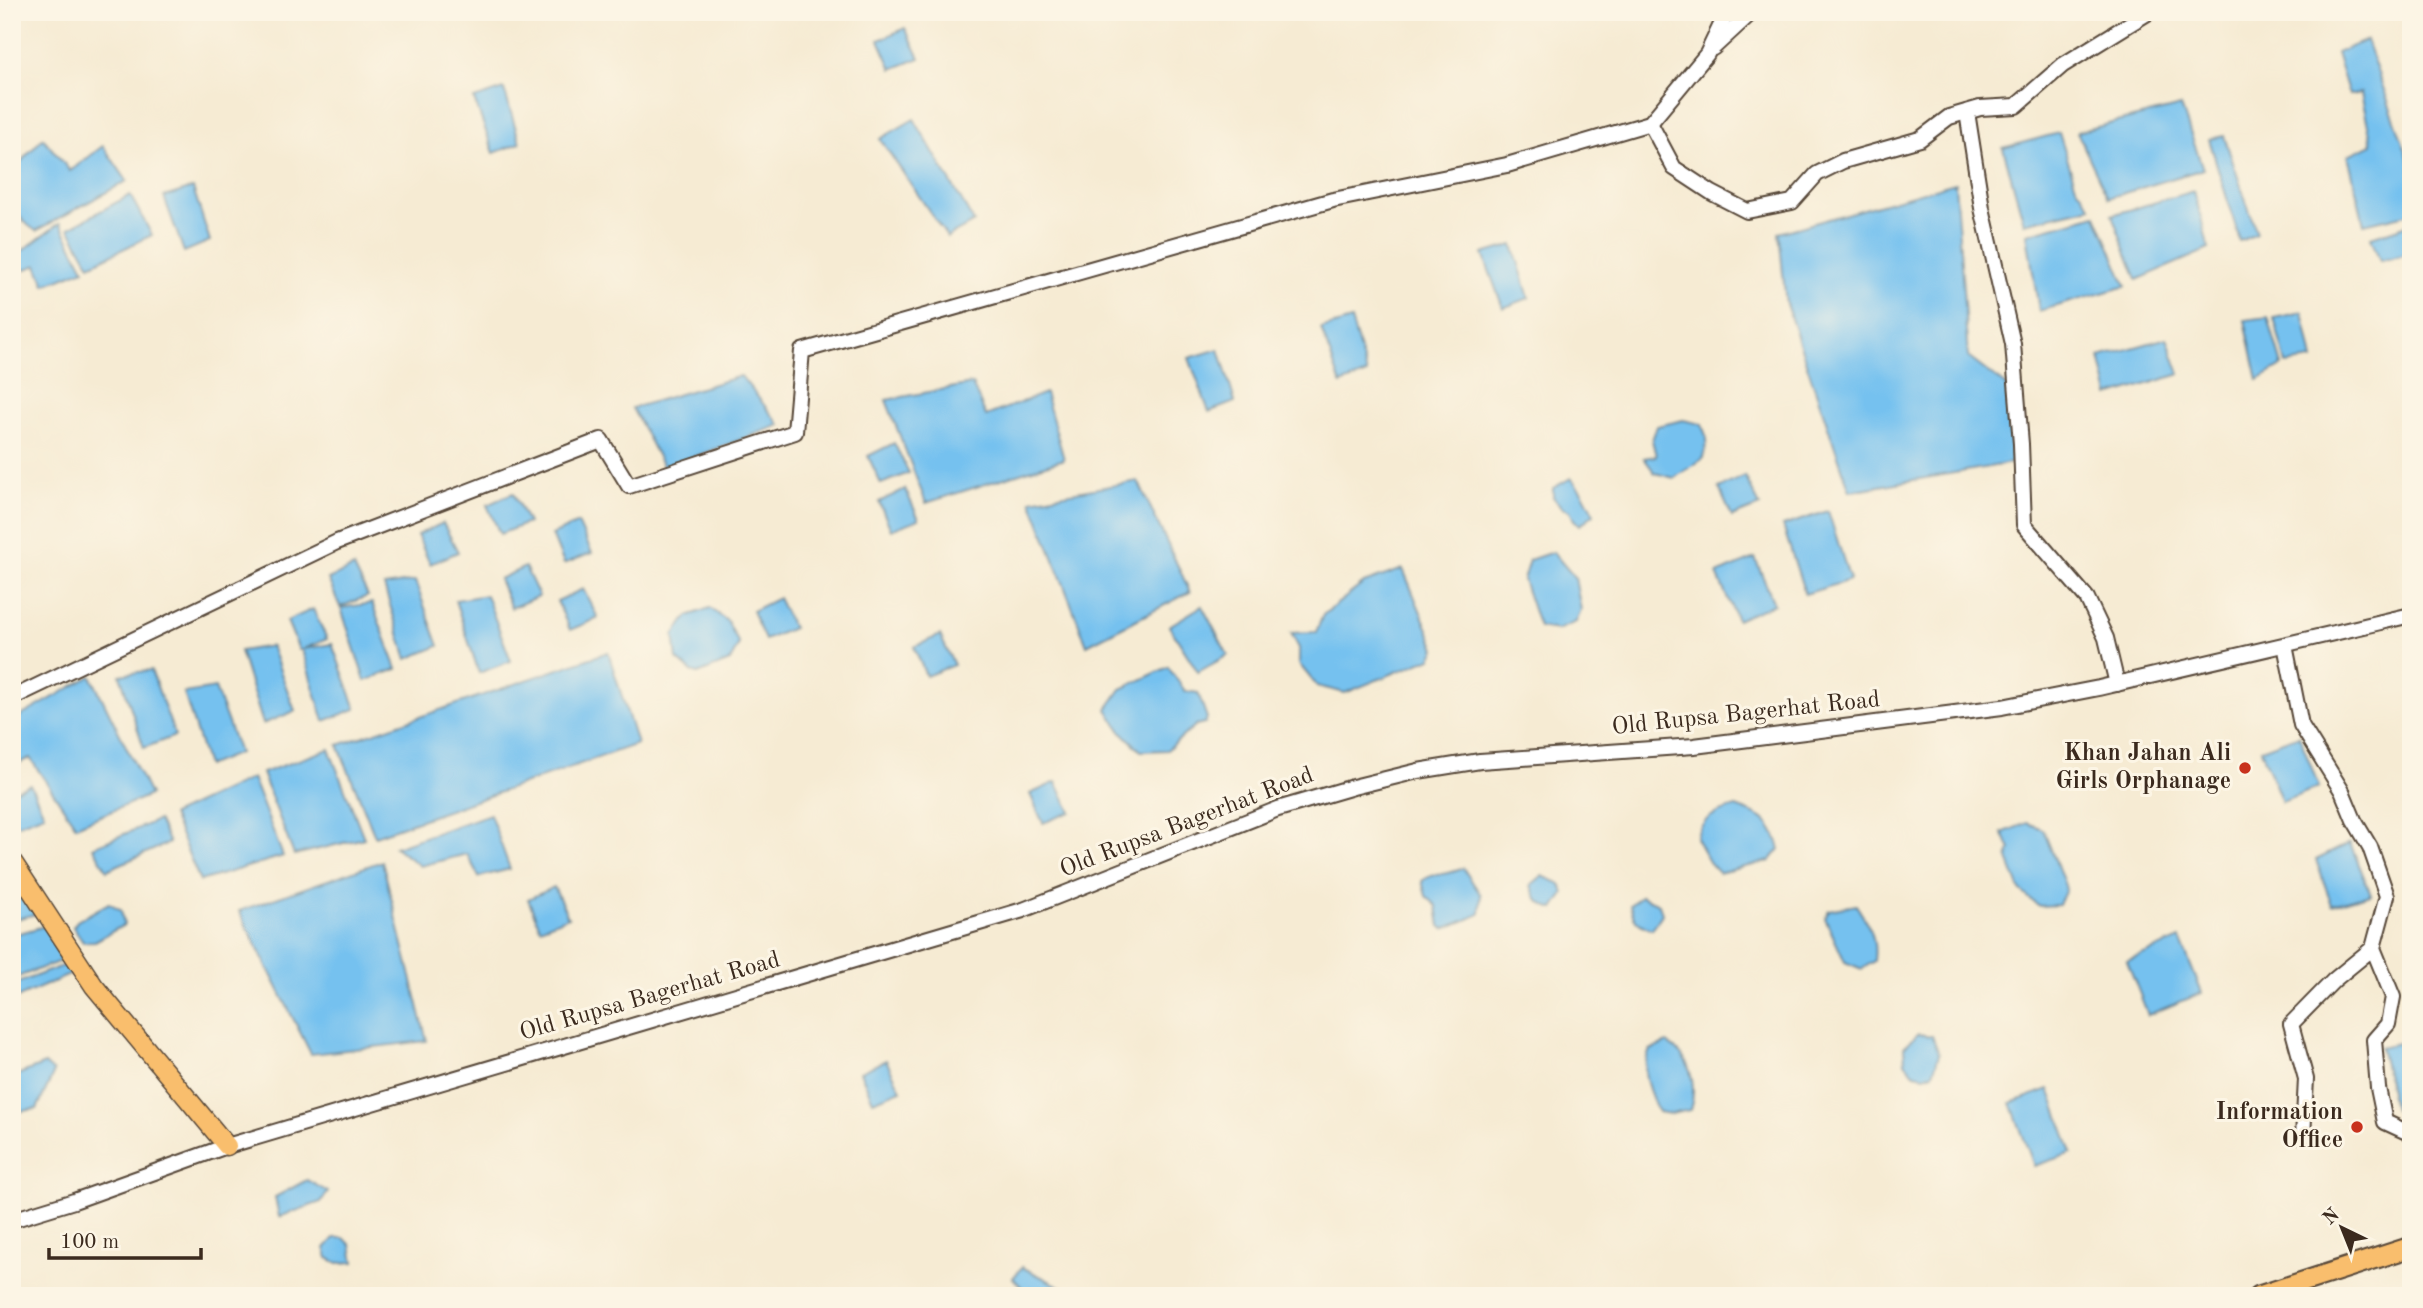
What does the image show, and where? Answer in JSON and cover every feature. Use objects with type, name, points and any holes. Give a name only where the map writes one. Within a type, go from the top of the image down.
[{"type":"highway","points":[[2259,1296],[2411,1247]]},
{"type":"main road","points":[[12,861],[94,986],[227,1146]]},
{"type":"street","points":[[1707,54],[1727,12]]},
{"type":"street","points":[[12,698],[337,542],[601,440],[629,486],[795,432],[802,351],[1333,200],[1507,165],[1650,124],[1707,54],[1752,12]]},
{"type":"street","points":[[1650,124],[1674,168],[1712,193],[1746,211],[1792,202],[1817,174],[1843,161],[1920,139],[1948,117],[1980,108],[2016,106],[2063,65],[2149,12]]},
{"type":"street","points":[[1967,112],[1982,208],[2012,344],[2021,444],[2024,525],[2087,598],[2106,639],[2117,684]]},
{"type":"street","name":"Old Rupsa Bagerhat Road","points":[[12,1220],[227,1146],[1023,910],[1278,809],[1418,771],[1480,761],[1694,747],[2002,708],[2411,615]]},
{"type":"street","points":[[2285,645],[2301,725],[2342,791],[2354,820],[2370,847],[2387,896],[2373,947],[2334,980],[2291,1024],[2306,1079],[2302,1137]]},
{"type":"street","points":[[2373,947],[2393,997],[2388,1024],[2374,1040],[2378,1088],[2385,1122],[2411,1134]]},
{"type":"water","points":[[905,28],[920,58],[892,69],[879,40]]},
{"type":"water","points":[[2366,40],[2411,165],[2411,213],[2364,224],[2348,155],[2372,144],[2361,93],[2349,95],[2336,53]]},
{"type":"water","points":[[504,89],[520,143],[494,153],[474,99]]},
{"type":"water","points":[[2181,106],[2203,169],[2108,198],[2077,132]]},
{"type":"water","points":[[914,119],[974,222],[947,237],[880,139]]},
{"type":"water","points":[[2059,133],[2076,186],[2091,207],[2024,223],[2003,148]]},
{"type":"water","points":[[2224,136],[2257,234],[2240,241],[2209,139]]},
{"type":"water","points":[[43,138],[70,171],[103,146],[127,181],[36,231],[17,212],[12,190],[12,171]]},
{"type":"water","points":[[1955,183],[1968,357],[2006,386],[2012,463],[1850,491],[1786,304],[1779,233]]},
{"type":"water","points":[[193,188],[210,241],[184,252],[164,197]]},
{"type":"water","points":[[2194,191],[2209,249],[2137,280],[2112,215]]},
{"type":"water","points":[[130,195],[152,235],[90,265],[69,228]]},
{"type":"water","points":[[2096,215],[2126,286],[2039,311],[2027,234]]},
{"type":"water","points":[[60,223],[84,269],[45,285],[37,265],[12,274],[12,250],[22,251]]},
{"type":"water","points":[[2411,224],[2411,253],[2380,261],[2371,237]]},
{"type":"water","points":[[1513,245],[1529,298],[1503,308],[1483,254]]},
{"type":"water","points":[[2303,312],[2313,360],[2286,364],[2274,318]]},
{"type":"water","points":[[2268,317],[2282,366],[2258,380],[2245,320]]},
{"type":"water","points":[[1351,320],[1367,374],[1341,384],[1321,329]]},
{"type":"water","points":[[2167,338],[2180,374],[2109,396],[2100,357]]},
{"type":"water","points":[[1219,349],[1235,402],[1209,412],[1189,358]]},
{"type":"water","points":[[741,376],[780,425],[664,468],[632,408]]},
{"type":"water","points":[[972,384],[986,416],[1045,393],[1064,459],[926,503],[886,400]]},
{"type":"water","points":[[1683,420],[1702,424],[1707,439],[1704,458],[1674,478],[1655,473],[1644,458],[1656,456],[1652,440],[1657,426]]},
{"type":"water","points":[[894,443],[909,473],[881,484],[868,456]]},
{"type":"water","points":[[1745,476],[1760,506],[1732,517],[1719,488]]},
{"type":"water","points":[[1571,478],[1594,514],[1580,525],[1570,511],[1562,508],[1553,497],[1553,488]]},
{"type":"water","points":[[1138,481],[1190,592],[1087,645],[1031,500]]},
{"type":"water","points":[[905,489],[919,519],[891,530],[879,502]]},
{"type":"water","points":[[513,493],[528,523],[500,534],[487,505]]},
{"type":"water","points":[[1828,511],[1850,580],[1805,594],[1783,526]]},
{"type":"water","points":[[443,523],[458,552],[430,564],[417,535]]},
{"type":"water","points":[[578,523],[592,553],[564,564],[552,535]]},
{"type":"water","points":[[1553,552],[1575,578],[1581,610],[1576,622],[1557,630],[1539,627],[1523,580],[1529,560]]},
{"type":"water","points":[[1755,558],[1774,604],[1737,620],[1717,574]]},
{"type":"water","points":[[354,567],[368,596],[340,607],[328,579]]},
{"type":"water","points":[[525,567],[539,596],[511,608],[499,579]]},
{"type":"water","points":[[1403,569],[1436,649],[1431,658],[1345,693],[1317,686],[1299,664],[1299,648],[1291,633],[1316,632],[1323,615],[1364,583]]},
{"type":"water","points":[[415,581],[439,646],[407,659],[384,586]]},
{"type":"water","points":[[583,589],[598,618],[570,630],[557,601]]},
{"type":"water","points":[[486,595],[511,661],[479,673],[455,600]]},
{"type":"water","points":[[778,598],[793,628],[765,640],[752,611]]},
{"type":"water","points":[[372,603],[397,669],[365,681],[341,608]]},
{"type":"water","points":[[1202,606],[1228,655],[1198,672],[1169,626]]},
{"type":"water","points":[[710,608],[727,621],[739,644],[730,661],[698,674],[677,659],[674,635],[688,616]]},
{"type":"water","points":[[313,609],[327,639],[303,649],[332,644],[356,709],[324,721],[302,650],[299,650],[287,621]]},
{"type":"water","points":[[940,635],[954,665],[926,676],[914,647]]},
{"type":"water","points":[[271,646],[295,711],[263,724],[240,651]]},
{"type":"water","points":[[608,652],[637,744],[375,836],[338,745]]},
{"type":"water","points":[[1168,667],[1185,691],[1198,693],[1207,718],[1205,723],[1196,725],[1167,750],[1141,751],[1120,730],[1107,709],[1121,689]]},
{"type":"water","points":[[151,670],[175,736],[144,748],[120,675]]},
{"type":"water","points":[[91,676],[150,795],[76,826],[30,758],[12,766],[12,721]]},
{"type":"water","points":[[215,688],[239,753],[207,766],[184,693]]},
{"type":"water","points":[[2299,735],[2319,787],[2282,802],[2261,749]]},
{"type":"water","points":[[329,749],[364,838],[294,855],[262,773]]},
{"type":"water","points":[[252,778],[283,856],[200,881],[172,815]]},
{"type":"water","points":[[1056,782],[1071,812],[1043,823],[1030,794]]},
{"type":"water","points":[[30,784],[44,814],[16,825],[12,816],[12,792]]},
{"type":"water","points":[[1736,807],[1765,820],[1780,849],[1770,861],[1719,873],[1709,862],[1696,838],[1706,820]]},
{"type":"water","points":[[490,814],[510,869],[479,877],[467,854],[420,866],[395,847]]},
{"type":"water","points":[[158,820],[169,843],[107,870],[93,847]]},
{"type":"water","points":[[2027,823],[2043,829],[2066,888],[2059,905],[2038,906],[2020,890],[2008,859],[2011,849],[2002,833]]},
{"type":"water","points":[[2350,843],[2371,894],[2332,905],[2316,860]]},
{"type":"water","points":[[382,861],[427,1041],[311,1054],[239,911]]},
{"type":"water","points":[[1463,868],[1481,895],[1480,914],[1444,929],[1440,926],[1437,906],[1426,896],[1422,881]]},
{"type":"water","points":[[1542,876],[1561,884],[1564,894],[1554,909],[1545,906],[1536,898],[1531,885]]},
{"type":"water","points":[[20,880],[40,913],[12,920],[12,883]]},
{"type":"water","points":[[554,887],[568,917],[540,928],[528,899]]},
{"type":"water","points":[[1641,896],[1659,904],[1662,914],[1652,929],[1643,926],[1631,910],[1630,905]]},
{"type":"water","points":[[109,903],[121,910],[124,925],[95,941],[83,942],[73,927],[77,921]]},
{"type":"water","points":[[1856,905],[1868,925],[1874,945],[1874,961],[1862,969],[1845,962],[1825,918],[1829,910]]},
{"type":"water","points":[[45,926],[64,960],[12,979],[12,935]]},
{"type":"water","points":[[2180,939],[2202,993],[2148,1015],[2127,961]]},
{"type":"water","points":[[70,963],[74,973],[12,1000],[12,985]]},
{"type":"water","points":[[1918,1034],[1932,1036],[1939,1054],[1933,1073],[1925,1076],[1915,1074],[1905,1062],[1904,1047]]},
{"type":"water","points":[[2411,1040],[2411,1105],[2394,1109],[2380,1047]]},
{"type":"water","points":[[1667,1043],[1686,1063],[1693,1091],[1690,1110],[1671,1114],[1658,1112],[1645,1073],[1650,1050]]},
{"type":"water","points":[[886,1060],[901,1090],[873,1101],[860,1072]]},
{"type":"water","points":[[45,1064],[54,1072],[37,1109],[12,1112],[12,1077]]},
{"type":"water","points":[[2049,1089],[2072,1153],[2034,1166],[2011,1103]]},
{"type":"water","points":[[307,1180],[328,1192],[321,1202],[279,1217],[275,1197]]},
{"type":"water","points":[[334,1238],[344,1238],[351,1245],[354,1262],[338,1263],[328,1258],[325,1248]]},
{"type":"water","points":[[1022,1267],[1079,1296],[1030,1296],[1013,1278]]},
{"type":"place","name":"Khan Jahan Ali Girls Orphanage","points":[[2245,768]]},
{"type":"place","name":"Information Office","points":[[2357,1127]]}]
